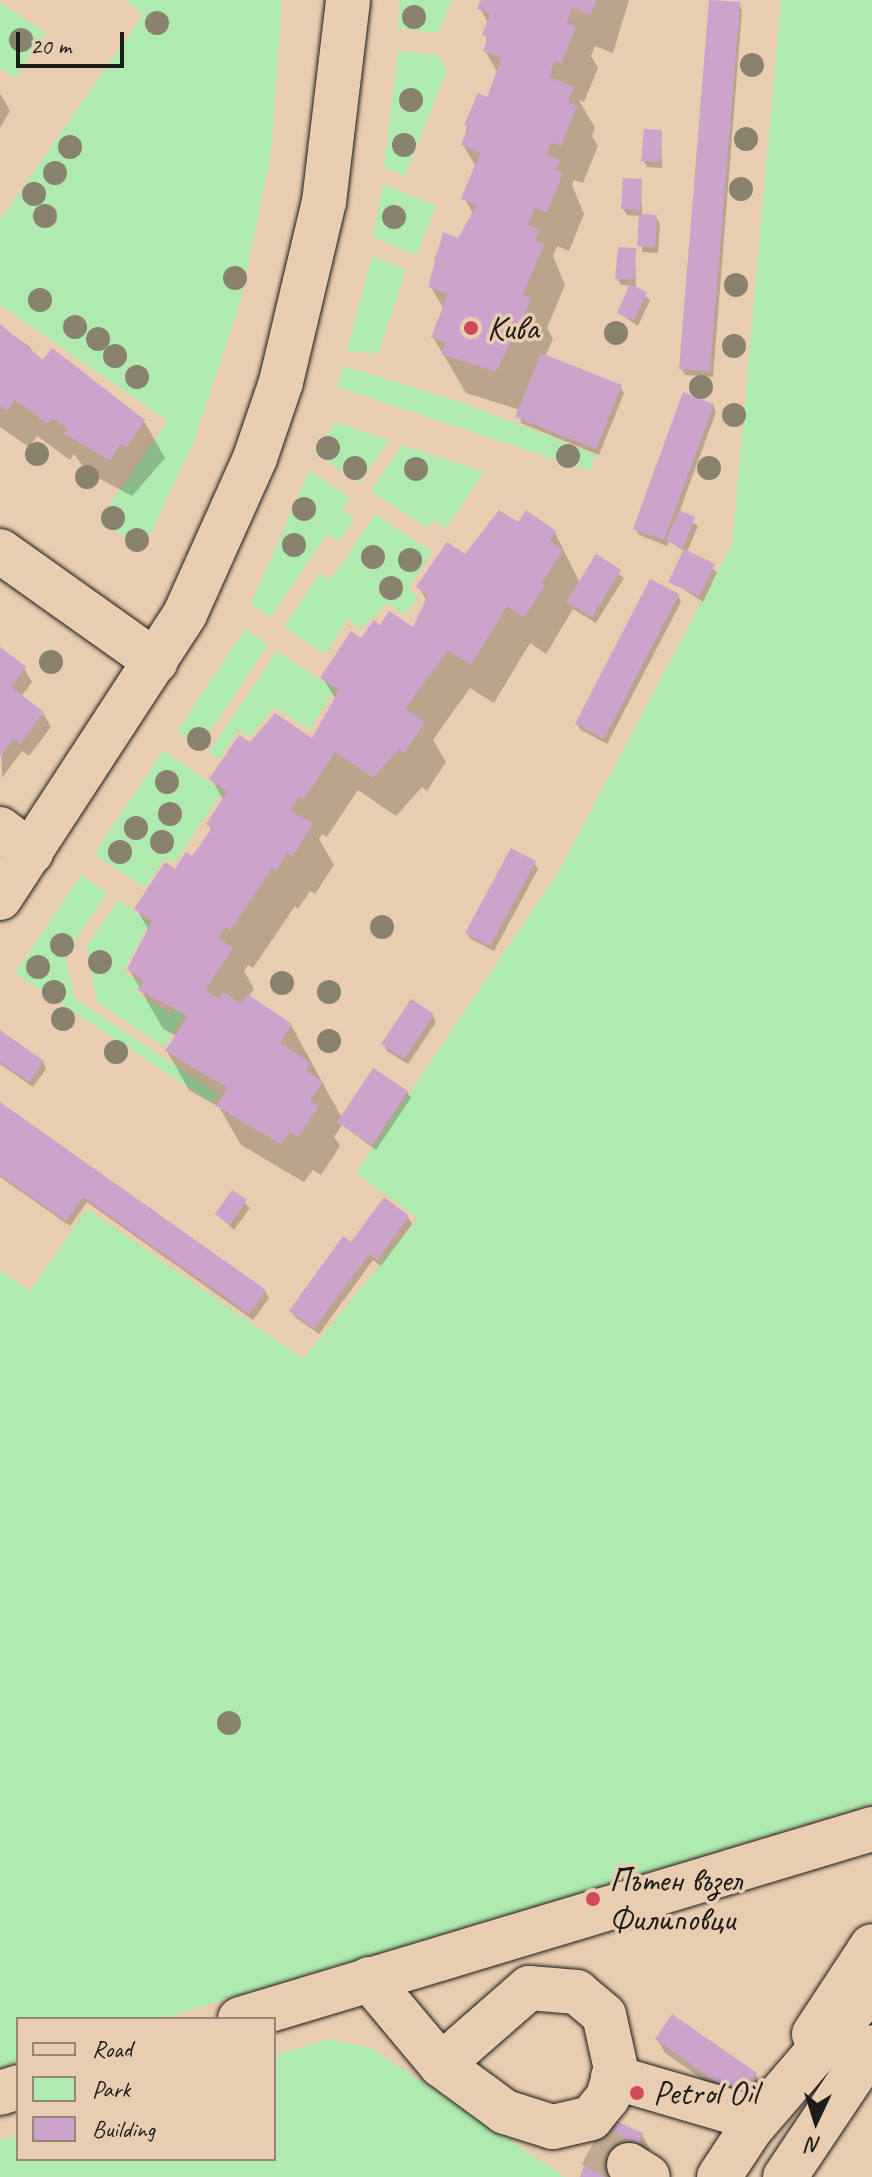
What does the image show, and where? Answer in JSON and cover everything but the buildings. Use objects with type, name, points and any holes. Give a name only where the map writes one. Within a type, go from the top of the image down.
[{"type":"main road","points":[[325,0],[334,88]]},
{"type":"main road","points":[[0,898],[16,841],[156,662],[222,537],[281,382],[324,202],[334,88],[348,0]]},
{"type":"main road","points":[[0,551],[156,662]]},
{"type":"main road","points":[[246,2017],[872,1829]]},
{"type":"main road","points":[[719,2177],[872,1946]]},
{"type":"main road","points":[[369,1979],[441,2065],[505,2112],[553,2127],[608,2153]]},
{"type":"main road","points":[[441,2065],[529,1988],[577,1992],[604,2015],[612,2038],[613,2077],[608,2097],[591,2118],[608,2153]]},
{"type":"main road","points":[[753,2126],[872,1988]]},
{"type":"main road","points":[[785,2177],[872,2047]]},
{"type":"main road","points":[[613,2077],[753,2126]]},
{"type":"green space","points":[[126,0],[282,0],[271,153],[241,300],[193,443],[143,550],[99,520],[168,421],[0,305],[0,220],[143,15]]},
{"type":"green space","points":[[400,0],[452,0],[438,33],[398,28]]},
{"type":"green space","points":[[781,0],[872,0],[872,1804],[167,2017],[16,2017],[16,2063],[0,2067],[0,1270],[30,1291],[87,1209],[303,1359],[418,1218],[356,1173],[560,869],[732,545]]},
{"type":"green space","points":[[0,2],[46,33],[15,78],[0,68]]},
{"type":"green space","points":[[398,51],[438,55],[447,70],[405,176],[384,167]]},
{"type":"green space","points":[[383,184],[436,206],[416,255],[373,237]]},
{"type":"green space","points":[[372,256],[406,270],[378,354],[347,351]]},
{"type":"green space","points":[[344,366],[460,402],[595,454],[590,471],[337,387]]},
{"type":"green space","points":[[335,422],[389,440],[359,483],[314,453]]},
{"type":"green space","points":[[402,445],[484,472],[446,528],[433,520],[427,528],[371,491]]},
{"type":"green space","points":[[309,471],[350,497],[342,509],[354,518],[339,541],[327,534],[271,617],[251,604]]},
{"type":"green space","points":[[375,514],[432,552],[408,589],[418,596],[405,615],[388,603],[362,628],[348,619],[325,654],[284,627],[320,573],[331,580]]},
{"type":"green space","points":[[245,629],[268,645],[200,746],[177,731]]},
{"type":"green space","points":[[277,651],[335,689],[309,730],[275,707],[249,737],[238,730],[219,759],[209,752]]},
{"type":"green space","points":[[163,751],[223,791],[174,863],[165,858],[145,888],[94,854]]},
{"type":"green space","points":[[81,875],[107,893],[65,955],[74,998],[218,1094],[212,1103],[15,973]]},
{"type":"green space","points":[[118,900],[150,922],[123,971],[141,983],[136,992],[170,1014],[174,1009],[184,1016],[164,1047],[97,1002],[86,947]]},
{"type":"green space","points":[[329,2039],[371,2048],[565,2177],[0,2177],[0,2140],[16,2136],[16,2161],[276,2161],[276,2055]]},
{"type":"tunnel","points":[[592,2145],[629,2165]]},
{"type":"place","name":"Кива","points":[[471,328]]},
{"type":"place","name":"Пътен възел Филиповци","points":[[593,1899]]},
{"type":"place","name":"Petrol Oil","points":[[637,2093]]}]
